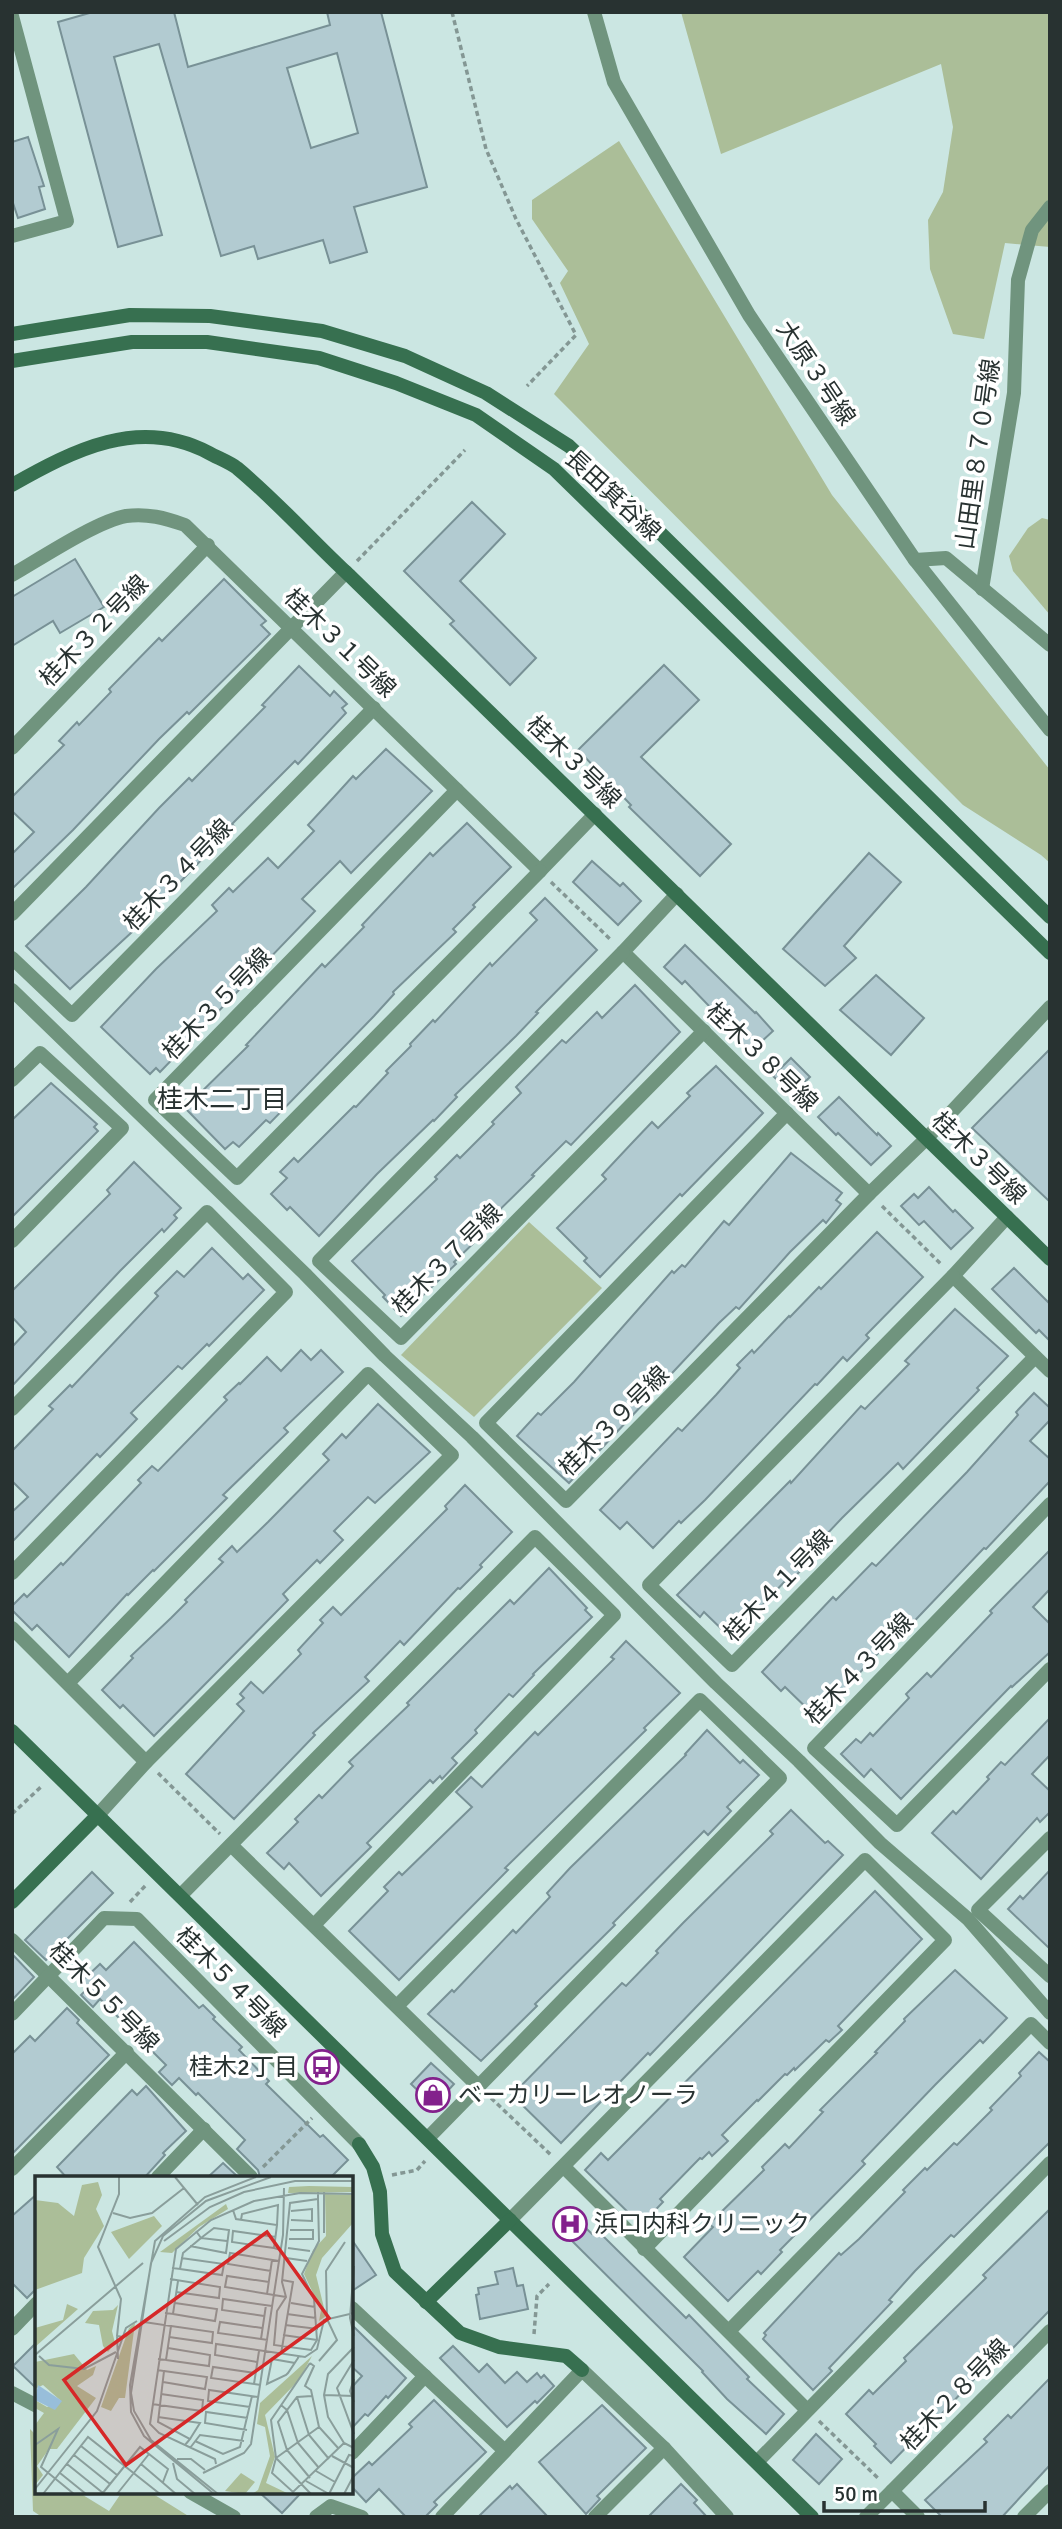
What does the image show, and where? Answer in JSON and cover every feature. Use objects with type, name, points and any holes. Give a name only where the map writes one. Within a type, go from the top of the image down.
[{"type":"street","name":"大原３号線","points":[[594,12],[614,82],[749,315],[915,560],[1050,730]]},
{"type":"street","points":[[12,16],[67,221],[12,236]]},
{"type":"street","name":"山田里８７０号線","points":[[982,589],[1014,394],[1018,280],[1032,230],[1050,206]]},
{"type":"street","name":"長田箕谷線","points":[[12,334],[130,315],[210,316],[322,331],[405,356],[486,393],[579,455],[1050,917]]},
{"type":"street","name":"長田箕谷線","points":[[12,361],[132,342],[207,342],[319,358],[397,383],[476,415],[554,469],[1050,953]]},
{"type":"street","name":"桂木３号線","points":[[12,485],[62,456],[118,440],[154,435],[194,445],[235,467],[1050,1259]]},
{"type":"street","name":"桂木３１号線","points":[[12,575],[96,528],[124,516],[158,516],[185,525],[540,871]]},
{"type":"street","name":"桂木３２号線","points":[[12,748],[208,545]]},
{"type":"street","points":[[915,560],[946,558],[1050,645]]},
{"type":"street","points":[[12,914],[346,572]]},
{"type":"street","name":"桂木３４号線","points":[[12,958],[72,1015],[374,708]]},
{"type":"street","name":"桂木３５号線","points":[[457,790],[155,1100],[237,1178],[540,871]]},
{"type":"street","points":[[540,871],[595,814]]},
{"type":"street","points":[[623,952],[677,894]]},
{"type":"street","name":"桂木３８号線","points":[[623,952],[869,1194]]},
{"type":"street","name":"桂木３７号線","points":[[623,952],[319,1261],[401,1338],[704,1031]]},
{"type":"street","points":[[12,990],[305,1274],[385,1356],[472,1437],[716,1683],[799,1761],[880,1843],[968,1919],[1050,2013]]},
{"type":"street","points":[[869,1194],[927,1138],[1050,1007]]},
{"type":"street","points":[[12,1080],[40,1053],[121,1128],[12,1241]]},
{"type":"street","name":"桂木３９号線","points":[[787,1112],[486,1423],[566,1501],[869,1194]]},
{"type":"street","points":[[12,1409],[207,1212],[286,1292],[12,1573]]},
{"type":"street","points":[[1007,1217],[953,1276],[1050,1371]]},
{"type":"street","name":"桂木４１号線","points":[[953,1276],[649,1585],[732,1665],[1035,1357]]},
{"type":"street","points":[[12,1902],[146,1762],[452,1455],[368,1374],[68,1683]]},
{"type":"street","name":"桂木４３号線","points":[[1050,1504],[814,1748],[897,1825],[1050,1669]]},
{"type":"street","points":[[181,1895],[534,1537],[614,1615],[314,1925]]},
{"type":"street","points":[[12,1628],[146,1762]]},
{"type":"street","points":[[397,2006],[700,1700],[780,1778],[479,2087],[433,2143]]},
{"type":"street","points":[[12,1731],[812,2517]]},
{"type":"street","points":[[1050,1838],[978,1910],[1050,1976]]},
{"type":"street","points":[[231,1845],[479,2087]]},
{"type":"street","points":[[426,2302],[865,1860],[945,1940],[644,2249]]},
{"type":"street","points":[[12,2014],[104,1917],[130,1918]]},
{"type":"street","name":"桂木５４号線","points":[[130,1918],[137,1919],[359,2144],[373,2167],[380,2192],[382,2234],[395,2272],[460,2333],[499,2347],[566,2356],[582,2370]]},
{"type":"street","name":"桂木５５号線","points":[[12,1940],[250,2176]]},
{"type":"street","points":[[729,2331],[1031,2024],[1050,2043]]},
{"type":"street","points":[[12,2169],[127,2052]]},
{"type":"street","points":[[159,2176],[204,2129]]},
{"type":"street","points":[[757,2462],[1050,2163]]},
{"type":"street","points":[[564,2166],[807,2410]]},
{"type":"street","points":[[12,2329],[35,2305]]},
{"type":"street","points":[[354,2310],[505,2451]]},
{"type":"street","name":"桂木２８号線","points":[[866,2517],[1050,2331]]},
{"type":"street","points":[[442,2517],[582,2370],[664,2448],[727,2517]]},
{"type":"street","points":[[354,2452],[425,2376]]},
{"type":"street","points":[[12,2393],[35,2405]]},
{"type":"street","points":[[596,2517],[664,2448]]},
{"type":"street","points":[[892,2491],[918,2517]]},
{"type":"street","points":[[1024,2517],[1050,2491]]},
{"type":"street","points":[[194,2494],[234,2517]]},
{"type":"street","points":[[316,2517],[331,2499],[362,2517]]},
{"type":"path","points":[[452,12],[486,149],[516,219],[576,335],[527,386]]},
{"type":"path","points":[[346,572],[465,450]]},
{"type":"path","points":[[540,871],[623,952]]},
{"type":"path","points":[[869,1194],[953,1276]]},
{"type":"path","points":[[146,1762],[231,1845]]},
{"type":"path","points":[[12,1814],[55,1774]]},
{"type":"path","points":[[130,1918],[130,1902],[157,1873]]},
{"type":"path","points":[[479,2087],[564,2166]]},
{"type":"path","points":[[270,2161],[323,2107]]},
{"type":"path","points":[[376,2179],[417,2170],[433,2143]]},
{"type":"path","points":[[533,2350],[537,2296],[561,2270]]},
{"type":"path","points":[[807,2410],[892,2491]]},
{"type":"green space","points":[[681,12],[1050,12],[1050,247],[1005,243],[984,339],[953,334],[930,269],[928,220],[943,192],[953,127],[941,64],[721,154]]},
{"type":"green space","points":[[619,141],[832,495],[1050,770],[1050,863],[963,805],[554,394],[589,344],[560,283],[568,271],[532,219],[532,200]]},
{"type":"green space","points":[[1042,518],[1050,520],[1050,615],[1013,571],[1009,556],[1028,528]]},
{"type":"green space","points":[[529,1222],[602,1288],[474,1417],[401,1355]]},
{"type":"green space","points":[[30,2429],[35,2434],[35,2494],[81,2494],[109,2511],[121,2494],[153,2494],[190,2517],[42,2517],[33,2511]]},
{"type":"building","points":[[93,12],[174,12],[188,67],[330,25],[327,12],[381,12],[427,187],[354,207],[367,252],[330,263],[323,240],[258,259],[254,246],[221,256],[159,44],[114,57],[162,235],[118,247],[58,22]],"holes":[[[337,53],[358,133],[311,148],[287,68]]]},
{"type":"building","points":[[28,137],[44,186],[39,187],[45,209],[18,218],[12,200],[12,142]]},
{"type":"building","points":[[472,502],[505,534],[460,581],[536,658],[510,685],[450,624],[454,621],[404,571]]},
{"type":"building","points":[[75,559],[104,607],[60,633],[53,621],[12,646],[12,597]]},
{"type":"building","points":[[224,579],[266,621],[261,625],[270,634],[189,714],[187,712],[159,739],[73,830],[12,889],[12,854],[34,832],[12,811],[12,797],[64,745],[59,741],[111,692],[109,689],[159,638],[162,641]]},
{"type":"building","points":[[664,665],[699,700],[641,757],[731,844],[700,876],[629,807],[631,805],[578,750]]},
{"type":"building","points":[[299,666],[330,696],[334,691],[347,704],[342,708],[346,713],[298,764],[295,761],[232,824],[234,826],[132,932],[70,989],[26,946],[189,778],[192,781],[265,707],[262,705]]},
{"type":"building","points":[[386,749],[432,791],[351,873],[340,861],[302,899],[315,911],[160,1072],[156,1068],[150,1074],[101,1027],[156,969],[217,911],[212,905],[229,888],[233,892],[268,858],[278,868],[314,831],[308,825],[353,776],[356,779]]},
{"type":"building","points":[[467,823],[511,867],[473,905],[475,907],[453,929],[456,932],[393,992],[374,1016],[270,1123],[266,1120],[239,1147],[233,1142],[225,1149],[185,1108],[248,1046],[246,1045],[322,964],[325,967],[364,927],[362,925],[430,853],[433,856]]},
{"type":"building","points":[[869,853],[901,882],[844,946],[856,958],[825,986],[783,949]]},
{"type":"building","points":[[592,861],[620,886],[623,883],[641,901],[618,925],[573,882]]},
{"type":"building","points":[[545,898],[597,950],[516,1036],[455,1095],[457,1097],[434,1121],[377,1174],[319,1236],[290,1207],[287,1210],[271,1194],[287,1178],[280,1172],[294,1158],[298,1162],[354,1106],[356,1107],[433,1020],[435,1022],[490,963],[492,966],[537,920],[530,913]]},
{"type":"building","points":[[685,945],[773,1031],[750,1052],[685,981],[682,984],[664,967]]},
{"type":"building","points":[[876,975],[924,1018],[891,1055],[840,1010]]},
{"type":"building","points":[[635,985],[680,1032],[571,1145],[566,1141],[532,1175],[534,1176],[479,1230],[483,1234],[454,1262],[456,1264],[401,1316],[352,1261],[437,1179],[435,1177],[457,1155],[460,1158],[494,1124],[492,1122],[521,1093],[516,1087],[562,1040],[566,1043],[597,1012],[602,1018]]},
{"type":"building","points":[[1050,1049],[1050,1202],[972,1128]]},
{"type":"building","points":[[791,1058],[810,1077],[792,1094],[773,1076]]},
{"type":"building","points":[[716,1066],[763,1113],[600,1277],[584,1261],[587,1258],[557,1228],[606,1179],[602,1175],[652,1122],[658,1128],[690,1096],[687,1093]]},
{"type":"building","points":[[51,1083],[97,1124],[94,1127],[98,1131],[12,1217],[12,1120]]},
{"type":"building","points":[[839,1097],[891,1146],[871,1165],[818,1117]]},
{"type":"building","points":[[791,1153],[842,1193],[836,1200],[841,1204],[826,1223],[823,1220],[790,1252],[739,1309],[736,1307],[719,1323],[569,1483],[517,1436],[538,1413],[541,1415],[574,1382],[672,1271],[674,1273],[682,1265],[685,1267],[724,1221],[729,1225]]},
{"type":"building","points":[[134,1162],[181,1208],[174,1215],[177,1218],[164,1232],[162,1229],[120,1271],[12,1386],[12,1347],[26,1332],[12,1317],[12,1291],[110,1194],[107,1190]]},
{"type":"building","points":[[929,1187],[973,1228],[951,1249],[924,1221],[919,1225],[901,1206],[914,1194],[918,1198]]},
{"type":"building","points":[[877,1232],[923,1277],[866,1335],[869,1338],[847,1361],[843,1357],[705,1500],[681,1523],[679,1521],[653,1548],[627,1522],[620,1529],[600,1510],[678,1428],[682,1431],[740,1368],[737,1365],[752,1350],[754,1353]]},
{"type":"building","points":[[212,1248],[243,1279],[248,1274],[264,1290],[209,1346],[207,1344],[182,1369],[178,1366],[131,1413],[137,1419],[100,1457],[97,1454],[12,1542],[12,1512],[28,1497],[12,1481],[12,1451],[53,1409],[49,1406],[70,1385],[72,1387],[158,1296],[155,1293],[177,1271],[184,1277]]},
{"type":"building","points":[[1014,1268],[1050,1304],[1050,1341],[1039,1330],[1036,1333],[992,1289]]},
{"type":"building","points":[[955,1309],[1008,1356],[903,1469],[898,1463],[842,1518],[808,1554],[812,1558],[791,1581],[788,1578],[754,1614],[757,1616],[734,1641],[704,1612],[700,1617],[677,1595],[790,1481],[791,1483],[861,1406],[865,1409],[909,1364],[905,1361]]},
{"type":"building","points":[[301,1350],[311,1360],[321,1350],[343,1372],[284,1428],[288,1432],[223,1495],[227,1498],[154,1571],[127,1594],[69,1657],[37,1625],[32,1630],[12,1610],[12,1606],[24,1594],[27,1597],[61,1563],[63,1565],[141,1483],[138,1480],[152,1466],[158,1471],[227,1400],[224,1397],[267,1357],[281,1371]]},
{"type":"building","points":[[1034,1393],[1050,1408],[1050,1420],[1030,1441],[1050,1459],[1050,1481],[903,1633],[900,1630],[817,1718],[785,1687],[781,1691],[762,1672],[833,1597],[836,1600],[872,1563],[876,1566],[967,1472]]},
{"type":"building","points":[[378,1404],[430,1452],[375,1503],[368,1497],[334,1531],[343,1540],[320,1563],[317,1560],[283,1594],[288,1600],[154,1736],[123,1705],[120,1708],[102,1690],[133,1658],[131,1656],[187,1602],[185,1600],[223,1562],[219,1559],[232,1546],[237,1552],[268,1522],[329,1460],[323,1454],[342,1434],[346,1438]]},
{"type":"building","points":[[465,1485],[512,1532],[480,1565],[482,1567],[458,1588],[404,1645],[400,1641],[365,1677],[369,1681],[313,1733],[315,1735],[234,1819],[186,1774],[244,1711],[237,1704],[244,1698],[240,1694],[251,1682],[263,1693],[301,1654],[298,1650],[323,1623],[320,1620],[333,1607],[341,1615],[447,1509],[445,1506]]},
{"type":"building","points":[[1050,1550],[1050,1589],[1033,1607],[1050,1624],[1050,1652],[1011,1686],[901,1799],[871,1769],[864,1777],[841,1754],[856,1739],[861,1743],[870,1733],[873,1736],[909,1698],[906,1694],[927,1673],[931,1677]]},
{"type":"building","points":[[549,1568],[587,1608],[585,1610],[592,1617],[513,1697],[509,1694],[452,1758],[457,1763],[442,1779],[440,1776],[433,1783],[430,1780],[367,1843],[371,1847],[321,1896],[289,1863],[284,1869],[267,1853],[298,1822],[295,1819],[319,1795],[322,1798],[353,1766],[349,1762],[409,1705],[407,1703],[510,1600],[514,1604]]},
{"type":"building","points":[[626,1641],[680,1693],[644,1728],[646,1730],[505,1868],[508,1870],[399,1980],[349,1931],[388,1891],[384,1887],[399,1872],[402,1875],[472,1807],[456,1792],[471,1777],[482,1787],[535,1732],[538,1735],[614,1659],[611,1657]]},
{"type":"building","points":[[1050,1718],[1050,1755],[1032,1774],[1050,1791],[1050,1812],[1040,1822],[1037,1818],[981,1879],[932,1833],[953,1811],[956,1814],[1001,1762],[1005,1765]]},
{"type":"building","points":[[707,1730],[740,1763],[743,1760],[759,1775],[727,1807],[731,1811],[708,1835],[704,1831],[481,2061],[428,2014],[452,1990],[454,1992],[513,1930],[516,1933],[550,1897],[547,1893],[570,1868],[686,1755]]},
{"type":"building","points":[[791,1810],[825,1843],[828,1841],[843,1855],[561,2143],[512,2095],[622,1983],[626,1986],[683,1923],[773,1834],[770,1831]]},
{"type":"building","points":[[1050,1870],[1050,1949],[1008,1909],[1020,1896],[1023,1899]]},
{"type":"building","points":[[92,1872],[113,1893],[46,1960],[25,1940]]},
{"type":"building","points":[[875,1891],[922,1939],[838,2026],[842,2030],[829,2042],[826,2040],[795,2070],[794,2068],[785,2074],[757,2100],[722,2135],[728,2141],[712,2156],[709,2152],[700,2158],[660,2199],[663,2202],[641,2225],[585,2170],[601,2153],[608,2160]]},
{"type":"building","points":[[134,1942],[199,2008],[203,2005],[215,2017],[213,2019],[242,2047],[239,2050],[269,2081],[266,2084],[320,2137],[323,2135],[348,2160],[332,2176],[260,2176],[258,2170],[237,2149],[245,2140],[179,2078],[172,2085],[159,2072],[166,2065],[100,1999],[93,2007],[81,1995],[87,1989],[80,1983],[100,1964],[106,1970]]},
{"type":"building","points":[[12,1954],[34,1977],[12,2000]]},
{"type":"building","points":[[955,1970],[1007,2018],[983,2043],[980,2040],[935,2085],[862,2161],[865,2164],[780,2250],[782,2252],[761,2274],[758,2271],[728,2301],[684,2257],[713,2227],[709,2224],[764,2170],[762,2167],[785,2144],[789,2148],[823,2112],[820,2110],[877,2053],[875,2052],[904,2019]]},
{"type":"building","points":[[67,2008],[79,2020],[77,2023],[109,2055],[12,2154],[12,2054],[30,2036],[35,2041]]},
{"type":"building","points":[[1039,2052],[1050,2062],[1050,2142],[954,2237],[951,2235],[915,2271],[889,2300],[892,2302],[829,2368],[832,2371],[813,2390],[763,2339],[766,2335],[764,2333],[839,2253],[841,2255],[859,2239],[905,2192],[903,2190],[925,2168],[927,2170],[954,2143],[957,2145],[992,2110],[990,2108],[1021,2076],[1019,2073]]},
{"type":"building","name":"ベーカリーレオノーラ","points":[[431,2063],[454,2084],[434,2106],[411,2084]]},
{"type":"building","points":[[146,2086],[186,2131],[163,2153],[165,2155],[146,2176],[65,2176],[57,2167],[132,2090],[137,2095]]},
{"type":"building","points":[[223,2163],[237,2176],[209,2176]]},
{"type":"building","points":[[35,2196],[35,2290],[27,2298],[12,2283],[12,2216]]},
{"type":"building","points":[[1050,2209],[1050,2310],[1012,2349],[1009,2346],[978,2375],[922,2435],[920,2433],[891,2463],[846,2414],[869,2390],[873,2394],[906,2361],[904,2358],[986,2278],[983,2275]]},
{"type":"building","points":[[569,2212],[592,2234],[597,2230],[686,2318],[689,2315],[749,2377],[747,2379],[784,2414],[766,2434],[727,2399],[703,2371],[556,2225]]},
{"type":"building","points":[[354,2243],[376,2275],[354,2290]]},
{"type":"building","points":[[513,2268],[517,2286],[523,2285],[528,2309],[480,2319],[476,2295],[479,2294],[478,2288],[498,2284],[495,2272]]},
{"type":"building","points":[[354,2327],[406,2378],[388,2398],[386,2396],[368,2416],[365,2414],[354,2426],[354,2385],[362,2376],[354,2369]]},
{"type":"building","points":[[35,2344],[35,2387],[13,2366]]},
{"type":"building","points":[[453,2346],[479,2372],[487,2364],[505,2383],[517,2372],[527,2382],[537,2373],[541,2378],[544,2375],[554,2386],[507,2427],[440,2358]]},
{"type":"building","points":[[1050,2378],[1050,2465],[1002,2517],[942,2517],[925,2500],[987,2442],[984,2439],[1008,2415],[1011,2418]]},
{"type":"building","points":[[434,2400],[486,2452],[434,2502],[437,2505],[425,2517],[406,2517],[379,2489],[366,2502],[354,2489],[354,2476],[369,2462],[372,2465],[412,2427],[409,2424]]},
{"type":"building","points":[[602,2405],[646,2448],[597,2496],[600,2499],[586,2514],[539,2462]]},
{"type":"building","points":[[816,2434],[842,2459],[819,2484],[793,2460]]},
{"type":"building","points":[[517,2484],[548,2517],[478,2517],[510,2486],[512,2489]]},
{"type":"building","points":[[681,2484],[697,2500],[694,2503],[707,2517],[648,2517]]},
{"type":"building","points":[[261,2494],[300,2494],[282,2513]]},
{"type":"place","name":"桂木2丁目","points":[[322,2067]]},
{"type":"place","name":"ベーカリーレオノーラ","points":[[433,2095]]},
{"type":"place","name":"浜口内科クリニック","points":[[570,2224]]},
{"type":"district","name":"桂木二丁目","points":[[222,1100]]}]
